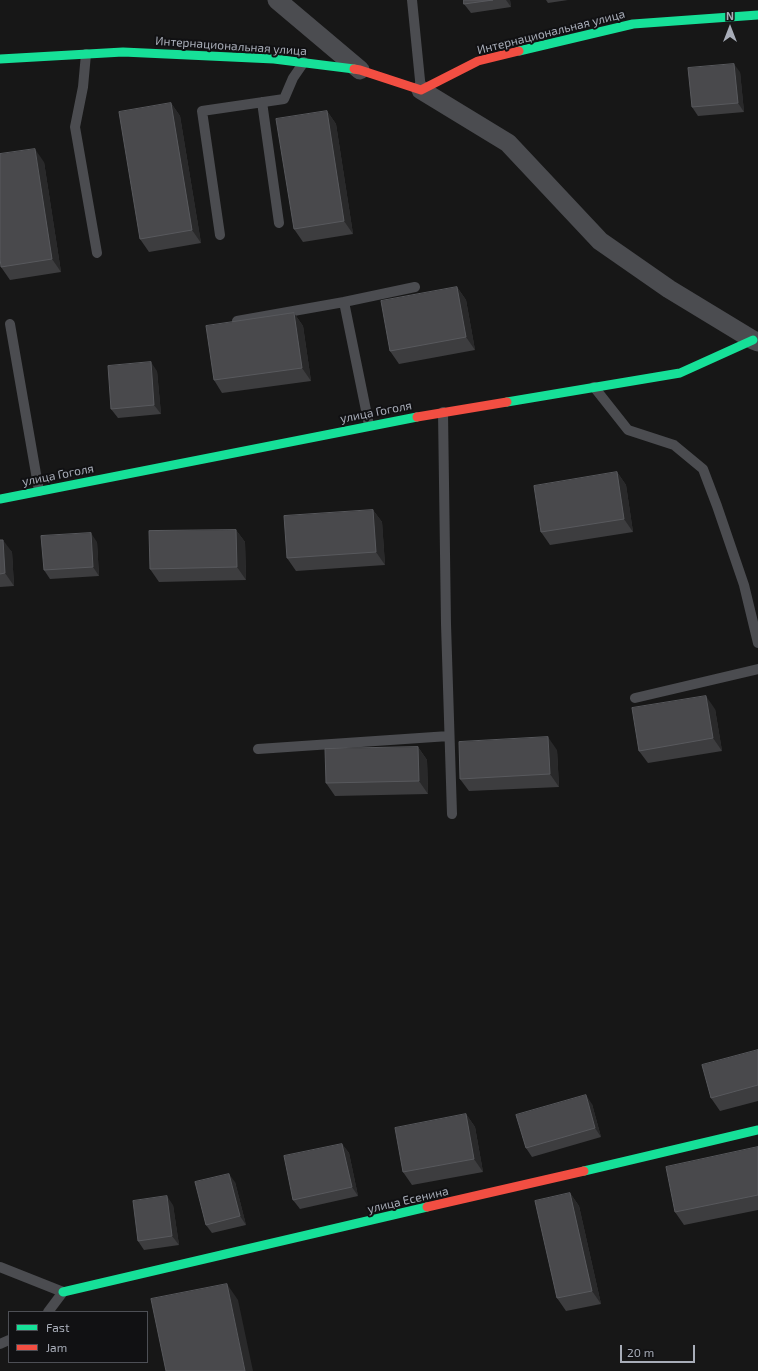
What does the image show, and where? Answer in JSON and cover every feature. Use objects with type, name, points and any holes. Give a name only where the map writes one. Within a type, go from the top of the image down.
[{"type":"street","points":[[277,0],[360,70]]},
{"type":"street","name":"Интернациональная улица","points":[[0,59],[131,52],[274,59],[360,70],[421,90],[478,61],[633,24],[758,15]]},
{"type":"street","points":[[421,90],[508,144],[600,241],[669,289],[755,341]]},
{"type":"street","name":"улица Гоголя","points":[[0,499],[443,412],[680,373],[755,341]]},
{"type":"street","name":"улица Есенина","points":[[63,1292],[758,1130]]},
{"type":"lane","points":[[412,0],[421,90]]},
{"type":"lane","points":[[86,54],[83,87],[75,127],[97,252]]},
{"type":"lane","points":[[220,235],[202,111],[284,99],[293,78],[304,62]]},
{"type":"lane","points":[[262,102],[279,223]]},
{"type":"lane","points":[[237,321],[344,302],[415,287]]},
{"type":"lane","points":[[344,302],[369,426]]},
{"type":"lane","points":[[10,324],[39,492]]},
{"type":"lane","points":[[594,387],[628,430],[674,445],[703,469],[744,586],[758,643]]},
{"type":"lane","points":[[443,412],[449,736],[452,814]]},
{"type":"lane","points":[[635,698],[758,669]]},
{"type":"lane","points":[[258,749],[449,736]]},
{"type":"lane","points":[[0,1267],[63,1292],[49,1311]]},
{"type":"building","points":[[464,0],[493,0],[464,4]]},
{"type":"building","points":[[734,64],[738,103],[692,107],[688,68]]},
{"type":"building","points":[[171,103],[192,230],[140,239],[119,112]]},
{"type":"building","points":[[327,111],[344,221],[294,229],[276,119]]},
{"type":"building","points":[[35,149],[52,259],[1,267],[0,154]]},
{"type":"building","points":[[457,287],[466,337],[390,351],[381,301]]},
{"type":"building","points":[[294,313],[302,368],[214,380],[206,326]]},
{"type":"building","points":[[151,362],[154,405],[111,409],[108,366]]},
{"type":"building","points":[[617,472],[624,519],[541,532],[534,486]]},
{"type":"building","points":[[373,510],[376,552],[287,558],[284,516]]},
{"type":"building","points":[[236,530],[237,567],[150,569],[149,531]]},
{"type":"building","points":[[91,533],[93,567],[44,570],[41,536]]},
{"type":"building","points":[[0,540],[3,540],[5,573],[0,574]]},
{"type":"building","points":[[706,696],[713,738],[639,751],[632,708]]},
{"type":"building","points":[[548,737],[550,774],[460,779],[459,742]]},
{"type":"building","points":[[418,747],[419,781],[326,783],[325,749]]},
{"type":"building","points":[[758,1050],[758,1085],[711,1098],[702,1065]]},
{"type":"building","points":[[586,1095],[595,1128],[526,1148],[516,1115]]},
{"type":"building","points":[[466,1114],[474,1159],[403,1172],[395,1128]]},
{"type":"building","points":[[342,1144],[352,1187],[293,1200],[284,1156]]},
{"type":"building","points":[[758,1147],[758,1195],[675,1212],[666,1167]]},
{"type":"building","points":[[229,1174],[240,1216],[206,1225],[195,1182]]},
{"type":"building","points":[[570,1193],[592,1291],[557,1298],[535,1201]]},
{"type":"building","points":[[167,1196],[172,1236],[138,1241],[133,1201]]},
{"type":"building","points":[[227,1284],[245,1371],[166,1371],[151,1299]]},
{"type":"traffic: fast","points":[[519,51],[633,24],[758,15]]},
{"type":"traffic: fast","points":[[0,59],[123,52],[274,59],[354,69]]},
{"type":"traffic: fast","points":[[507,402],[680,373],[753,340]]},
{"type":"traffic: fast","points":[[0,499],[417,417]]},
{"type":"traffic: fast","points":[[584,1171],[758,1130]]},
{"type":"traffic: fast","points":[[63,1292],[427,1207]]},
{"type":"traffic: jam","points":[[354,69],[421,90],[478,61],[519,51]]},
{"type":"traffic: jam","points":[[417,417],[507,402]]},
{"type":"traffic: jam","points":[[427,1207],[584,1171]]}]
